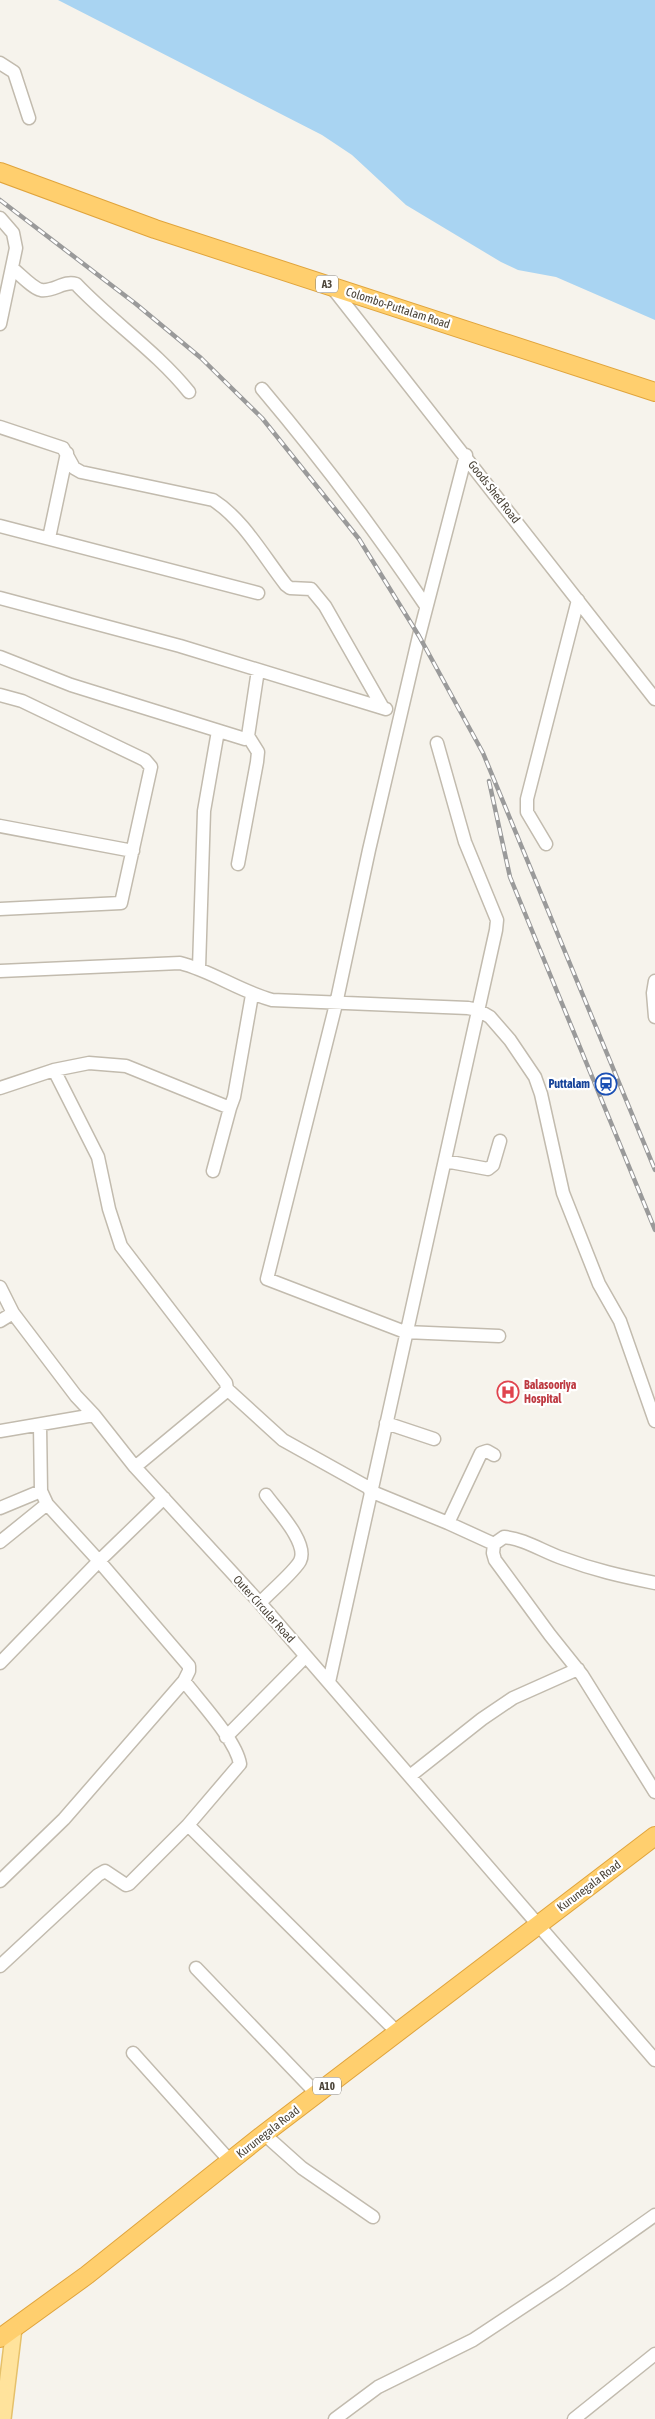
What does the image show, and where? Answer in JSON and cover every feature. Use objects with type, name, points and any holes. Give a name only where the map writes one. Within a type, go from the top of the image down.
[{"type":"highway","name":"Colombo-Puttalam Road","points":[[0,172],[155,229],[655,392]]},
{"type":"highway","name":"Kurunegala Road","points":[[7,2333],[88,2275],[264,2134],[655,1836]]},
{"type":"main road","points":[[3,2419],[4,2398],[9,2380],[7,2333]]},
{"type":"main road","points":[[0,2366],[4,2398]]},
{"type":"street","points":[[0,63],[14,72],[29,118]]},
{"type":"street","points":[[0,218],[13,233],[16,248],[0,324]]},
{"type":"street","points":[[12,268],[40,290],[70,282],[76,284],[114,321],[164,364],[189,392]]},
{"type":"street","name":"Goods Shed Road","points":[[331,286],[466,455],[655,699]]},
{"type":"street","points":[[262,389],[320,457],[381,539],[426,606]]},
{"type":"street","points":[[0,427],[55,444],[67,453],[74,468],[81,472],[213,500],[220,504],[240,525],[286,585],[290,588],[307,587],[313,590],[325,606],[383,708]]},
{"type":"street","points":[[49,538],[67,453]]},
{"type":"street","points":[[466,455],[426,606],[400,714],[336,1004],[267,1279],[406,1332],[499,1336]]},
{"type":"street","points":[[0,526],[258,593]]},
{"type":"street","points":[[0,598],[180,646],[400,714]]},
{"type":"street","points":[[546,844],[527,812],[527,799],[578,600]]},
{"type":"street","points":[[0,657],[71,685],[218,732],[240,738],[248,736]]},
{"type":"street","points":[[238,864],[257,762],[258,752],[248,736],[258,670]]},
{"type":"street","points":[[0,695],[22,701],[148,762],[151,767],[121,902],[0,910]]},
{"type":"street","points":[[199,968],[204,811],[218,732]]},
{"type":"street","points":[[329,1682],[497,920],[464,842],[437,742]]},
{"type":"street","points":[[0,826],[133,851]]},
{"type":"street","points":[[0,971],[180,963],[199,968],[252,995],[272,1000],[468,1008],[478,1010],[490,1017],[510,1040],[535,1077],[541,1094],[563,1193],[599,1284],[620,1321],[655,1421]]},
{"type":"street","points":[[655,981],[653,993],[655,1016]]},
{"type":"street","points":[[213,1171],[234,1097],[252,995]]},
{"type":"street","points":[[0,1088],[54,1070],[89,1064],[126,1066],[230,1108]]},
{"type":"street","points":[[54,1070],[98,1158],[109,1209],[121,1246],[226,1383],[227,1389],[283,1440],[370,1490],[494,1544]]},
{"type":"street","points":[[445,1161],[488,1169],[493,1165],[500,1141]]},
{"type":"street","name":"Outer Circular Road","points":[[0,1286],[13,1313],[76,1396],[94,1415],[135,1467],[260,1603],[655,2060]]},
{"type":"street","points":[[0,1320],[13,1313]]},
{"type":"street","points":[[135,1467],[224,1394],[227,1389]]},
{"type":"street","points":[[0,1431],[94,1415]]},
{"type":"street","points":[[386,1423],[434,1439]]},
{"type":"street","points":[[0,1881],[64,1818],[184,1681],[189,1671],[189,1666],[47,1504],[41,1491],[40,1425]]},
{"type":"street","points":[[448,1523],[481,1453],[487,1450],[494,1455]]},
{"type":"street","points":[[0,1508],[41,1491]]},
{"type":"street","points":[[260,1603],[300,1562],[302,1552],[300,1542],[266,1495]]},
{"type":"street","points":[[0,1663],[164,1498]]},
{"type":"street","points":[[0,1542],[47,1504]]},
{"type":"street","points":[[655,1583],[602,1572],[550,1554],[520,1539],[504,1537],[494,1544],[492,1553],[495,1560],[550,1635],[578,1668],[655,1792]]},
{"type":"street","points":[[226,1737],[306,1656]]},
{"type":"street","points":[[410,1776],[482,1719],[513,1698],[578,1668]]},
{"type":"street","points":[[0,1966],[98,1875],[105,1871],[126,1885],[128,1884],[188,1824],[240,1764],[238,1755],[226,1737],[184,1681]]},
{"type":"street","points":[[188,1824],[397,2032]]},
{"type":"street","points":[[196,1968],[317,2094]]},
{"type":"street","points":[[133,2053],[230,2161]]},
{"type":"street","points":[[264,2134],[302,2168],[373,2217]]},
{"type":"street","points":[[335,2419],[378,2388],[473,2340],[559,2283],[655,2215]]},
{"type":"street","points":[[574,2419],[655,2354]]},
{"type":"water","points":[[58,0],[655,0],[655,320],[556,277],[518,270],[501,262],[406,205],[352,155],[322,135]]},
{"type":"railway","points":[[0,200],[136,304],[201,358],[262,418],[359,539],[419,636],[483,753],[655,1170]]},
{"type":"railway","points":[[489,781],[510,877],[655,1230]]},
{"type":"place","name":"Puttalam","points":[[606,1084]]},
{"type":"place","name":"Balasooriya Hospital","points":[[508,1392]]}]
